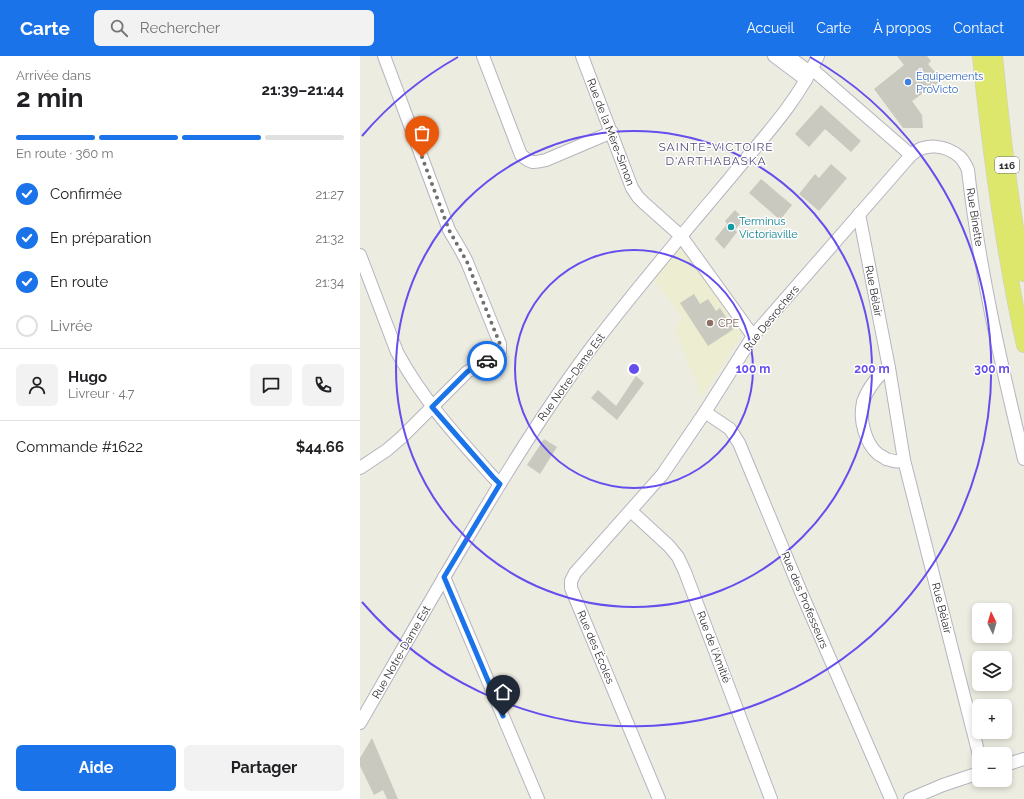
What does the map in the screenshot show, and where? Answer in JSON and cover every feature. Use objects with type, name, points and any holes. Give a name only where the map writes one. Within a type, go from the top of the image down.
[{"type":"main road","name":"116","points":[[980,56],[997,202],[1008,267],[1022,323],[1024,345]]},
{"type":"main road","name":"116","points":[[995,56],[1005,153],[1024,274]]},
{"type":"street","points":[[360,468],[387,450],[402,437],[467,372],[496,356],[500,352],[500,344],[467,262],[449,230],[384,56]]},
{"type":"street","points":[[483,56],[521,155],[529,161],[536,162],[546,160],[612,132]]},
{"type":"street","name":"Rue de la Mère-Simon","points":[[582,56],[632,188],[638,197],[682,236],[754,336]]},
{"type":"street","points":[[774,56],[810,74]]},
{"type":"street","points":[[788,56],[911,154]]},
{"type":"street","name":"Rue Notre-Dame Est","points":[[360,723],[444,577],[500,484],[567,380],[611,323],[776,122],[810,74],[818,56]]},
{"type":"street","name":"Rue Binette","points":[[911,154],[916,150],[935,146],[949,150],[961,158],[968,170],[993,321],[1006,385],[1024,459]]},
{"type":"street","name":"Rue Desrochers","points":[[631,511],[662,475],[754,336],[911,154]]},
{"type":"street","name":"Rue Bélair","points":[[859,214],[889,368],[904,460],[977,747]]},
{"type":"street","points":[[360,255],[403,365],[432,407],[500,484]]},
{"type":"street","points":[[889,368],[882,372],[870,388],[864,402],[862,414],[864,427],[873,449],[880,456],[892,461],[900,462],[904,460]]},
{"type":"street","name":"Rue des Professeurs","points":[[704,412],[730,429],[739,443],[801,592],[891,799]]},
{"type":"street","name":"Rue des Écoles","points":[[631,511],[575,573],[571,581],[571,588],[659,799]]},
{"type":"street","name":"Rue de l'Amitié","points":[[631,511],[669,546],[678,557],[771,799]]},
{"type":"street","points":[[444,577],[538,799]]},
{"type":"street","points":[[1012,763],[1024,759]]},
{"type":"street","points":[[910,799],[972,776]]},
{"type":"shaded area","name":"CPE","points":[[682,241],[745,329],[702,397],[674,328],[683,318],[652,278]]},
{"type":"building","points":[[897,56],[927,56],[931,61],[928,64],[942,80],[912,101],[922,115],[923,128],[903,128],[874,89],[904,65]]},
{"type":"building","points":[[821,105],[861,141],[851,152],[825,129],[809,147],[795,134]]},
{"type":"building","points":[[831,164],[847,178],[819,211],[799,194],[815,174],[819,178]]},
{"type":"building","points":[[761,179],[792,205],[780,220],[749,193]]},
{"type":"building","name":"Terminus Victoriaville","points":[[735,210],[744,219],[735,230],[737,232],[724,249],[715,239],[727,224],[725,221]]},
{"type":"building","points":[[694,294],[700,304],[708,299],[716,311],[720,308],[734,329],[708,346],[680,303]]},
{"type":"building","points":[[636,376],[644,383],[617,420],[591,398],[598,390],[616,406]]},
{"type":"building","points":[[544,439],[557,447],[540,474],[527,465]]},
{"type":"building","points":[[372,738],[398,799],[387,799],[383,790],[374,795],[360,766],[360,758]]},
{"type":"way so far","points":[[422,157],[449,230],[463,253],[500,344],[500,352],[487,361]]},
{"type":"place","name":"Équipements ProVicto","points":[[908,82]]},
{"type":"place","name":"Terminus Victoriaville","points":[[731,227]]},
{"type":"place","name":"CPE","points":[[710,323]]},
{"type":"district","name":"SAINTE-VICTOIRE D'ARTHABASKA","points":[[716,154]]},
{"type":"route","points":[[487,361],[467,372],[432,407],[500,484],[444,577],[503,716]]}]
